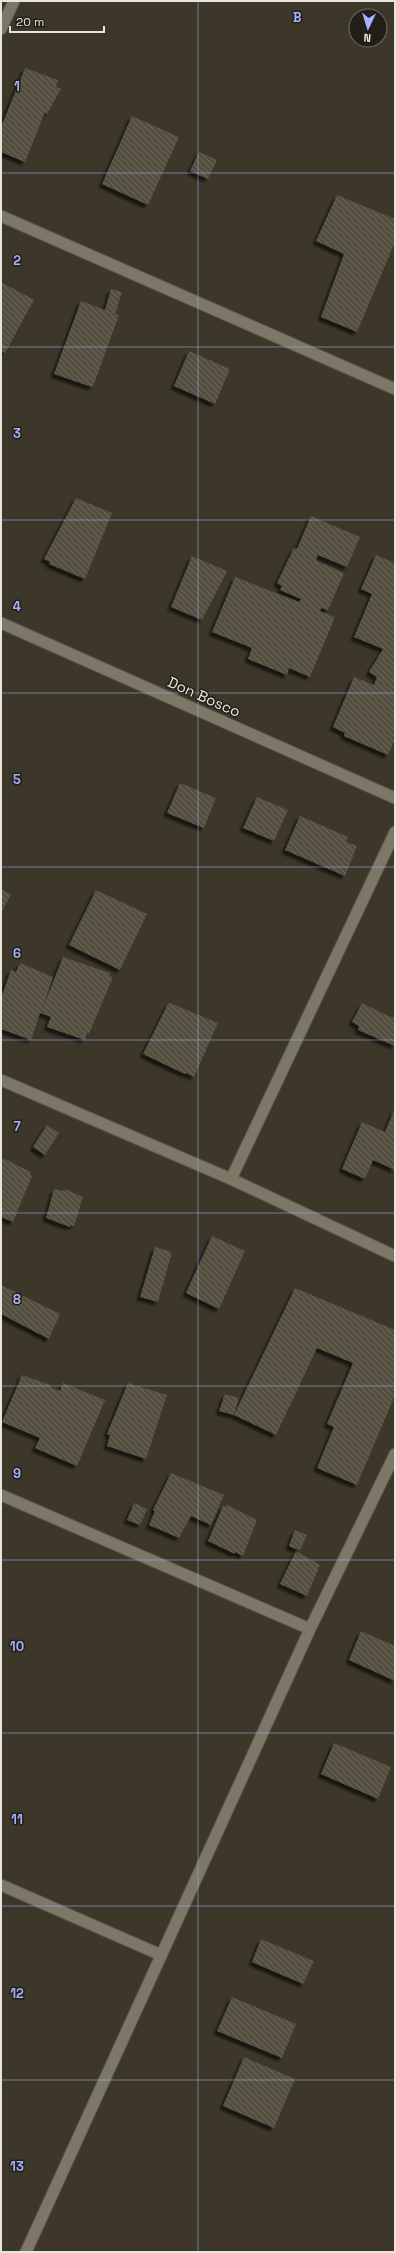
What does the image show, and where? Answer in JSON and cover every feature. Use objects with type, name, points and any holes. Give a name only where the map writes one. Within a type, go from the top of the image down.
[{"type":"street","points":[[1,28],[14,1]]},
{"type":"street","points":[[1,216],[395,389]]},
{"type":"street","name":"Don Bosco","points":[[1,624],[395,798]]},
{"type":"street","points":[[231,1179],[395,832]]},
{"type":"street","points":[[1,1080],[231,1179],[395,1256]]},
{"type":"street","points":[[26,2252],[310,1629],[395,1454]]},
{"type":"street","points":[[1,1494],[310,1629]]},
{"type":"street","points":[[1,1885],[161,1955]]},
{"type":"building","points":[[25,68],[58,80],[56,87],[61,89],[47,114],[45,112],[25,162],[1,152],[1,127]]},
{"type":"building","points":[[132,116],[179,137],[148,205],[102,184]]},
{"type":"building","points":[[199,152],[217,160],[208,179],[190,171]]},
{"type":"building","points":[[337,195],[395,219],[395,242],[357,332],[321,317],[344,254],[316,241]]},
{"type":"building","points":[[1,282],[34,300],[5,353],[1,351]]},
{"type":"building","points":[[111,289],[122,292],[115,314],[119,315],[92,387],[54,374],[81,301],[105,310]]},
{"type":"building","points":[[189,351],[230,369],[215,404],[174,386]]},
{"type":"building","points":[[76,498],[112,513],[85,579],[49,564],[50,562],[44,559]]},
{"type":"building","points":[[311,516],[360,537],[347,567],[318,555],[316,559],[317,561],[344,573],[328,610],[321,608],[320,611],[335,617],[310,677],[289,668],[287,675],[248,659],[252,648],[212,632],[235,577],[299,602],[301,599],[280,590],[282,586],[277,583],[294,548],[297,549]]},
{"type":"building","points":[[376,555],[395,563],[395,739],[388,755],[344,736],[345,733],[333,727],[354,677],[374,685],[377,677],[369,672],[383,649],[354,637],[372,594],[361,589]]},
{"type":"building","points":[[192,556],[227,571],[202,620],[171,607]]},
{"type":"building","points":[[180,783],[216,798],[204,828],[167,813]]},
{"type":"building","points":[[257,797],[288,810],[274,841],[243,828]]},
{"type":"building","points":[[300,816],[348,837],[346,842],[357,846],[345,876],[285,850]]},
{"type":"building","points":[[1,889],[11,894],[1,914]]},
{"type":"building","points":[[96,890],[147,914],[120,970],[69,945]]},
{"type":"building","points":[[63,957],[110,973],[109,976],[113,977],[89,1034],[87,1033],[85,1040],[47,1027],[51,1017],[40,1013],[31,1040],[1,1029],[1,998],[11,970],[16,972],[20,963],[53,977],[43,1007]]},
{"type":"building","points":[[170,1003],[218,1023],[194,1077],[143,1054],[168,1004]]},
{"type":"building","points":[[362,1003],[393,1018],[395,1012],[395,1046],[358,1030],[359,1026],[352,1022]]},
{"type":"building","points":[[395,1108],[395,1170],[373,1160],[365,1179],[342,1169],[362,1122],[385,1132]]},
{"type":"building","points":[[47,1125],[59,1133],[45,1155],[33,1147]]},
{"type":"building","points":[[3,1158],[31,1172],[30,1175],[32,1176],[13,1222],[1,1217],[1,1162]]},
{"type":"building","points":[[54,1189],[64,1191],[65,1189],[83,1197],[74,1226],[71,1225],[70,1227],[46,1218]]},
{"type":"building","points":[[212,1236],[245,1251],[219,1309],[186,1293]]},
{"type":"building","points":[[155,1247],[172,1252],[158,1302],[140,1297]]},
{"type":"building","points":[[1,1285],[60,1314],[49,1339],[1,1314]]},
{"type":"building","points":[[295,1288],[395,1330],[395,1395],[357,1485],[317,1468],[334,1427],[327,1424],[353,1363],[317,1348],[276,1435],[234,1415]]},
{"type":"building","points":[[22,1375],[51,1385],[50,1387],[60,1391],[63,1383],[105,1400],[77,1466],[35,1448],[40,1438],[2,1422]]},
{"type":"building","points":[[128,1383],[167,1395],[146,1459],[107,1446],[110,1435],[107,1434]]},
{"type":"building","points":[[225,1394],[239,1398],[234,1415],[219,1411]]},
{"type":"building","points":[[171,1473],[224,1495],[211,1525],[191,1516],[179,1538],[149,1525],[155,1511],[153,1510]]},
{"type":"building","points":[[134,1503],[147,1509],[140,1525],[127,1520]]},
{"type":"building","points":[[227,1505],[257,1520],[243,1556],[235,1552],[235,1554],[208,1541],[223,1506],[226,1507]]},
{"type":"building","points":[[295,1530],[307,1535],[300,1551],[289,1546]]},
{"type":"building","points":[[296,1551],[320,1565],[307,1596],[280,1584]]},
{"type":"building","points":[[361,1631],[395,1646],[395,1681],[349,1660]]},
{"type":"building","points":[[334,1743],[391,1767],[378,1799],[321,1774]]},
{"type":"building","points":[[261,1939],[314,1961],[303,1984],[252,1962]]},
{"type":"building","points":[[232,1997],[296,2024],[282,2058],[217,2031]]},
{"type":"building","points":[[244,2057],[295,2079],[274,2128],[223,2106]]}]
